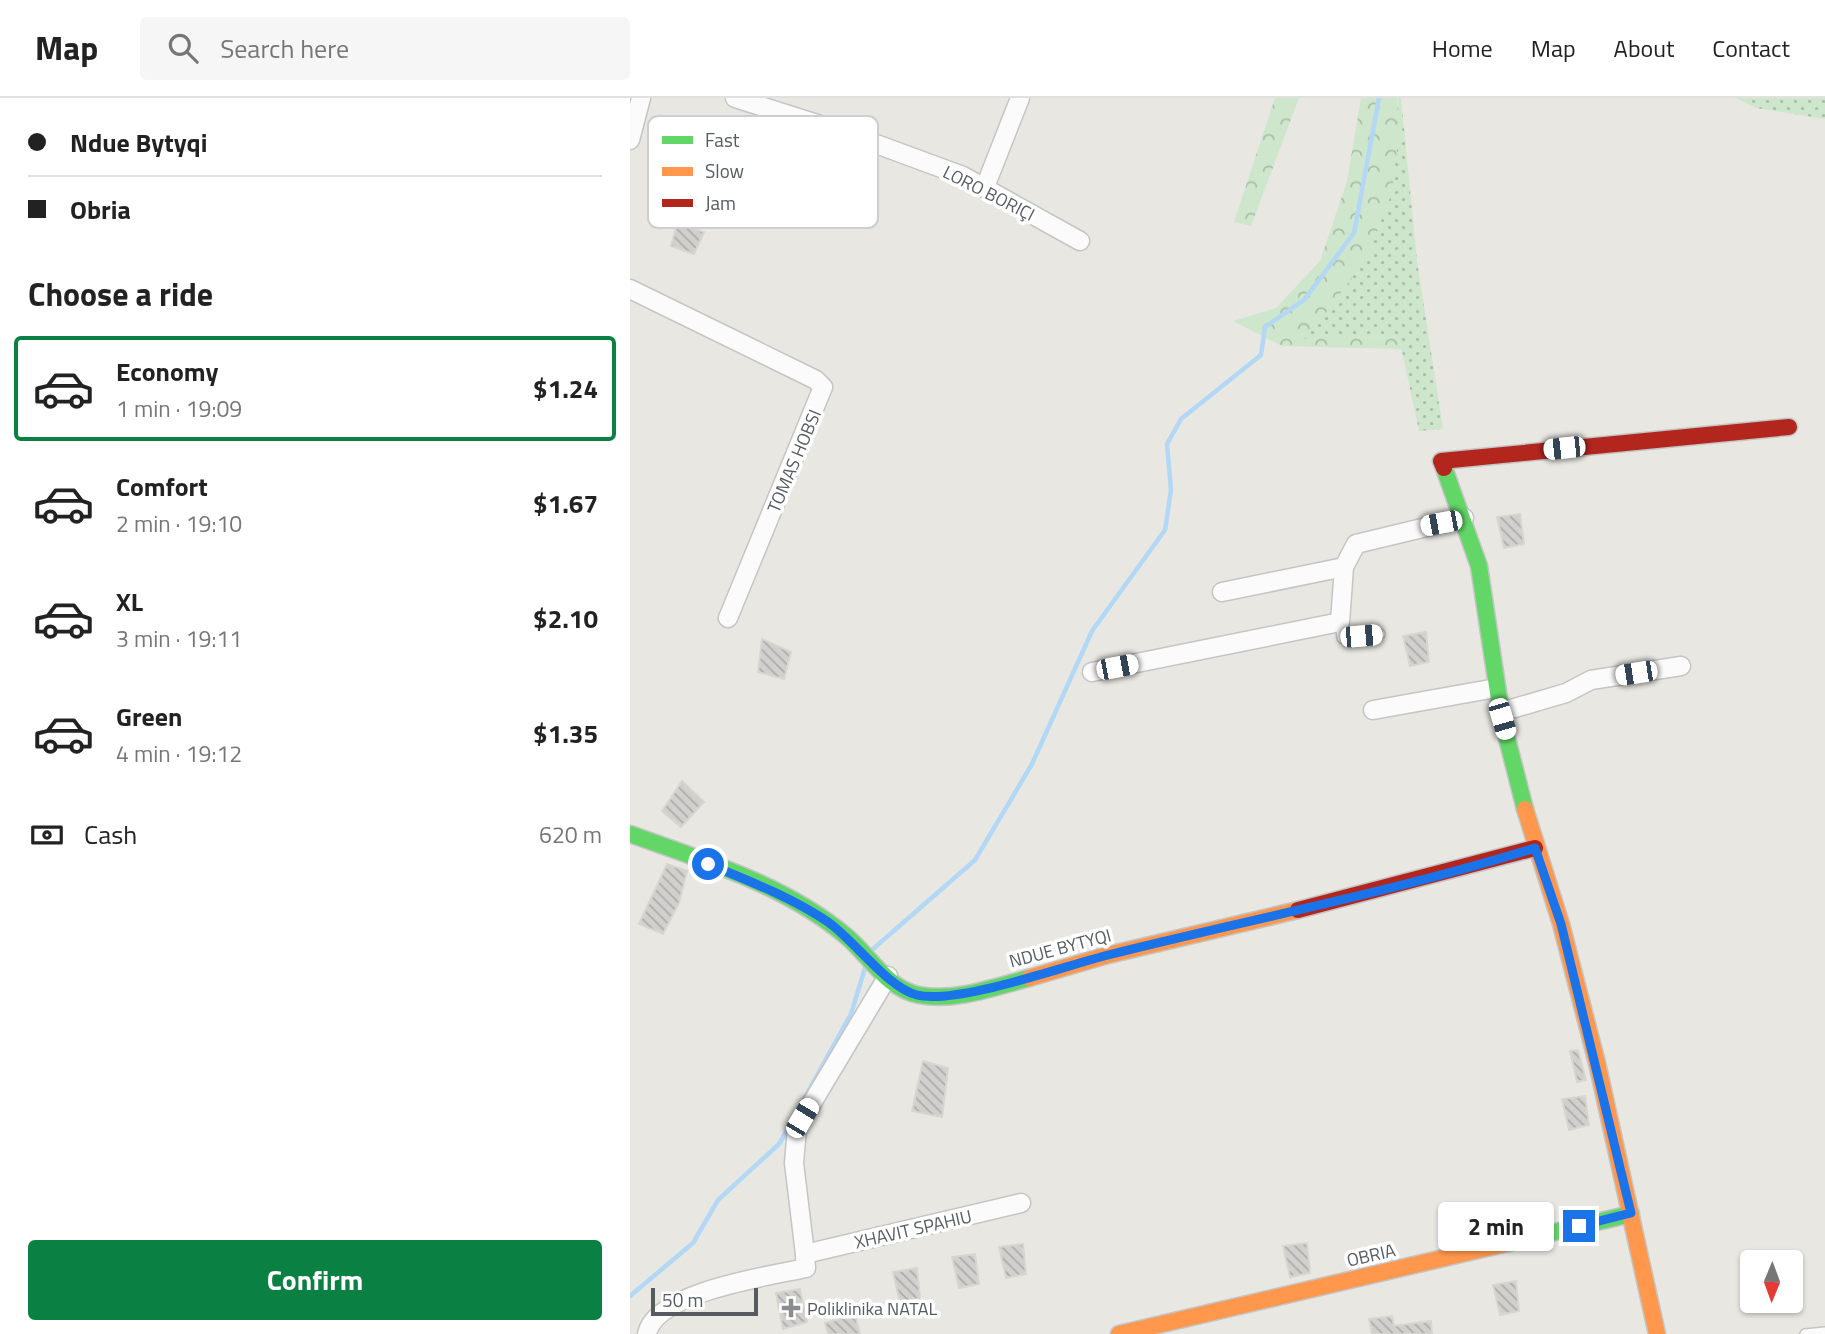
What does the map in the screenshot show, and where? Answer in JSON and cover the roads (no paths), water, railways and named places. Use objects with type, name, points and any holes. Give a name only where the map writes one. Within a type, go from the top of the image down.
[{"type":"street","points":[[630,140],[641,98]]},
{"type":"street","name":"LORO BORIÇI","points":[[735,98],[792,116]]},
{"type":"street","points":[[985,187],[1020,98]]},
{"type":"street","name":"LORO BORIÇI","points":[[878,145],[985,187],[1080,241]]},
{"type":"street","name":"TOMAS HOBSI","points":[[630,289],[816,380],[823,387],[728,618]]},
{"type":"street","points":[[1657,1334],[1631,1213],[1567,949],[1535,848],[1501,712],[1479,566],[1464,518],[1441,461],[1789,427]]},
{"type":"street","points":[[1092,672],[1340,622],[1344,567],[1349,552],[1365,539],[1464,518]]},
{"type":"street","points":[[1222,592],[1344,567]]},
{"type":"street","points":[[1501,712],[1566,693],[1591,680],[1681,666]]},
{"type":"street","points":[[1373,710],[1496,688]]},
{"type":"street","name":"NDUE BYTYQI","points":[[630,834],[794,902],[846,935],[888,976],[915,995],[929,997],[969,992],[1108,955],[1373,894],[1535,848]]},
{"type":"street","points":[[647,1334],[649,1325],[667,1308],[726,1286],[806,1268],[794,1163],[797,1128],[888,976]]},
{"type":"street","name":"XHAVIT SPAHIU","points":[[805,1254],[1021,1203]]},
{"type":"street","name":"OBRIA","points":[[1119,1334],[1631,1213]]},
{"type":"lane","points":[[1340,622],[1342,638],[1380,634]]},
{"type":"lane","points":[[1805,1334],[1825,1332]]},
{"type":"waterway","points":[[873,949],[975,860],[1032,764],[1092,631],[1165,530],[1171,490],[1167,444],[1181,419],[1261,355],[1265,327],[1304,300],[1354,233],[1379,98]]},
{"type":"waterway","points":[[804,1099],[851,1014],[865,968]]},
{"type":"waterway","points":[[630,1296],[693,1243],[718,1200],[779,1144],[790,1125]]},
{"type":"place","name":"Poliklinika NATAL","points":[[791,1308]]}]
